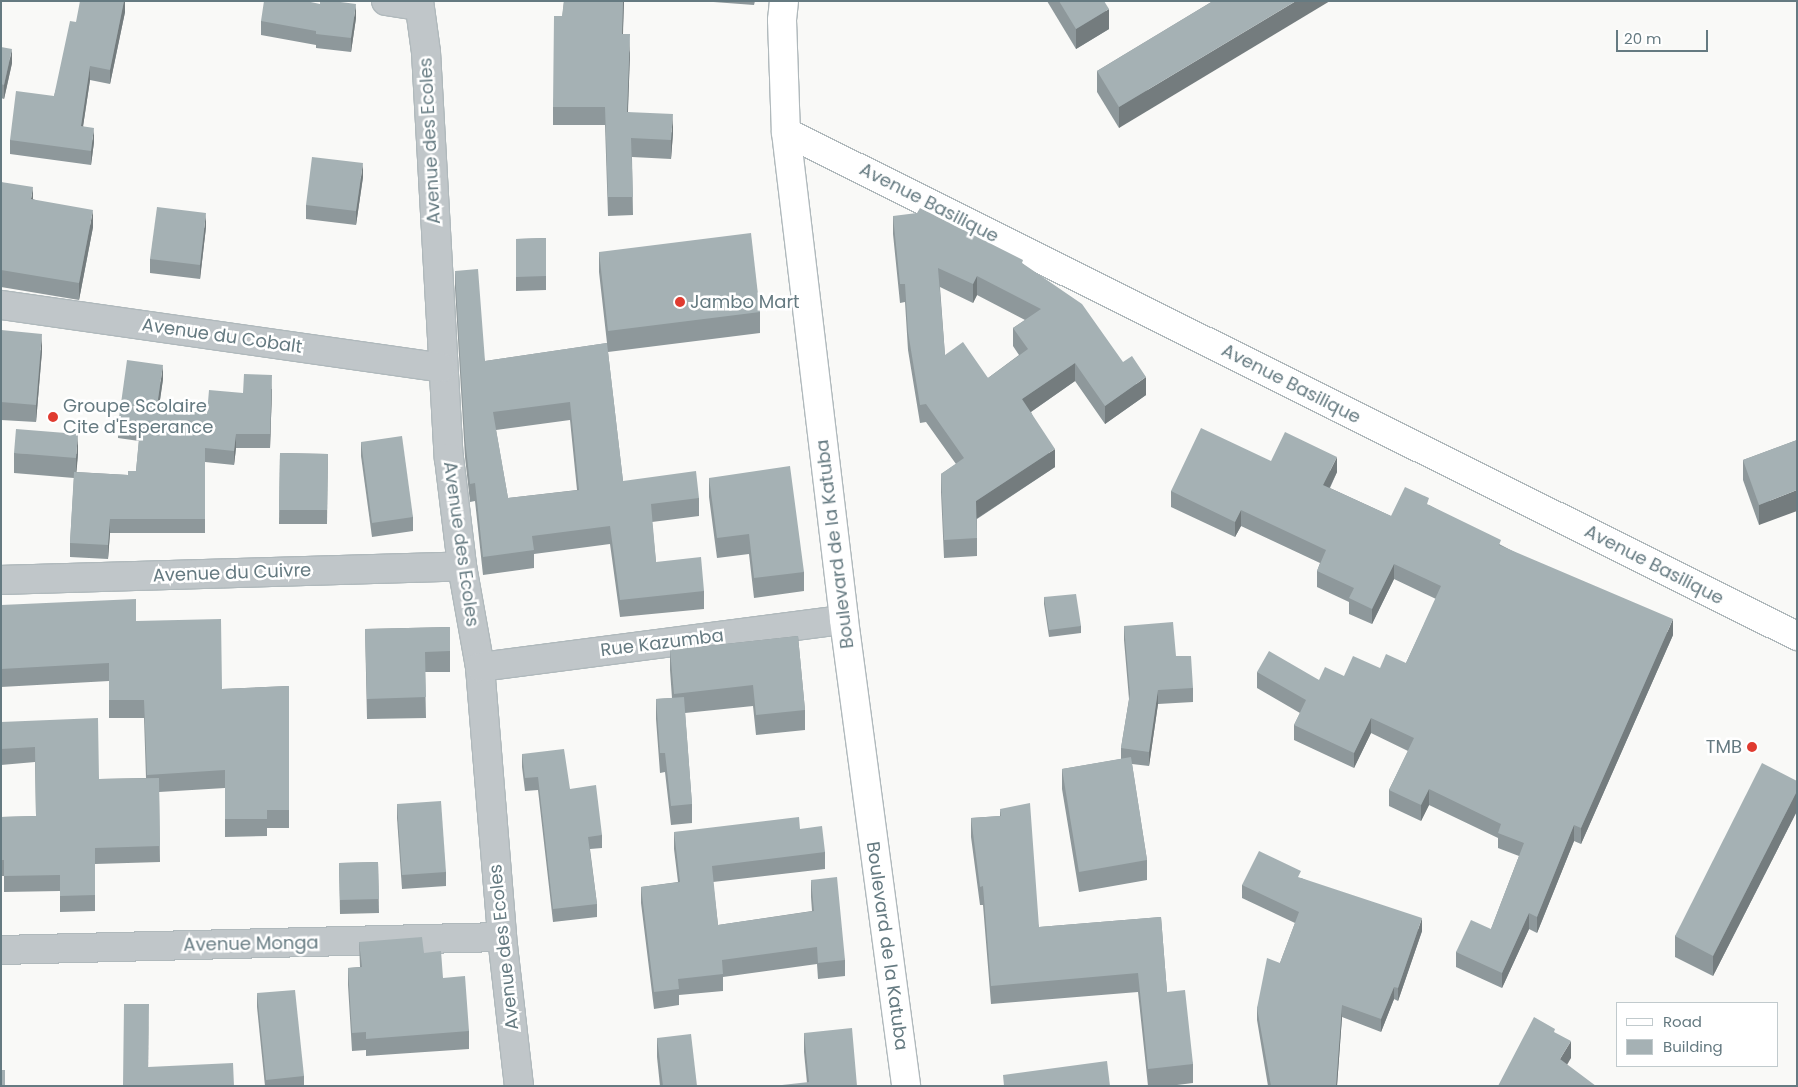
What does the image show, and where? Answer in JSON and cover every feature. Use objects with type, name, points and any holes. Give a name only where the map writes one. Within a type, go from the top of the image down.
[{"type":"street","points":[[386,1],[419,4]]},
{"type":"street","name":"Boulevard de la Katuba","points":[[784,1],[782,20],[786,132],[844,620],[906,1086]]},
{"type":"street","name":"Avenue des Ecoles","points":[[419,4],[426,52],[442,368],[449,458],[462,566],[480,667],[502,937],[519,1086]]},
{"type":"street","name":"Avenue Basilique","points":[[786,132],[1797,636]]},
{"type":"street","name":"Avenue du Cobalt","points":[[1,304],[442,368]]},
{"type":"street","name":"Avenue du Cuivre","points":[[1,580],[462,566]]},
{"type":"street","name":"Rue Kazumba","points":[[480,667],[844,620]]},
{"type":"street","name":"Avenue Monga","points":[[1,950],[502,937]]},
{"type":"building","points":[[80,1],[124,1],[110,70],[90,66],[81,126],[94,128],[91,151],[10,140],[16,91],[54,96],[70,21],[76,22]]},
{"type":"building","points":[[264,1],[306,1],[320,4],[320,1],[333,1],[356,4],[351,38],[316,34],[316,31],[261,21]]},
{"type":"building","points":[[564,1],[623,1],[622,34],[630,34],[627,112],[673,114],[671,140],[631,138],[633,197],[608,197],[605,107],[553,107],[554,16],[562,16]]},
{"type":"building","points":[[1059,1],[1104,1],[1109,9],[1076,29]]},
{"type":"building","points":[[1213,1],[1296,1],[1119,107],[1097,71]]},
{"type":"building","points":[[1,47],[12,49],[4,85],[1,84]]},
{"type":"building","points":[[312,157],[363,163],[356,211],[306,205]]},
{"type":"building","points":[[1,182],[33,187],[31,199],[93,210],[79,283],[1,270]]},
{"type":"building","points":[[157,207],[206,213],[200,265],[150,259]]},
{"type":"building","points":[[920,208],[1023,260],[1022,263],[1082,304],[1123,362],[1132,356],[1146,377],[1105,406],[1075,363],[1022,399],[1055,449],[976,501],[977,538],[944,540],[941,474],[964,458],[926,404],[920,405],[908,332],[905,284],[900,284],[893,216],[917,213]],"holes":[[[938,268],[973,284],[977,276],[1041,309],[1013,328],[1028,349],[988,378],[963,342],[945,355]]]},
{"type":"building","name":"Jambo Mart","points":[[751,233],[760,312],[608,331],[599,252]]},
{"type":"building","points":[[546,238],[546,276],[516,277],[516,239]]},
{"type":"building","points":[[478,269],[485,361],[607,343],[623,481],[696,471],[699,498],[651,504],[656,562],[701,557],[704,591],[620,600],[610,526],[532,536],[534,550],[483,557],[475,483],[470,484],[465,439],[455,271]],"holes":[[[570,402],[579,490],[508,498],[493,412]]]},
{"type":"building","points":[[1,330],[42,334],[36,405],[1,402]]},
{"type":"building","points":[[127,360],[163,365],[157,406],[207,414],[209,390],[243,393],[244,374],[272,375],[270,434],[236,434],[234,451],[205,448],[205,519],[110,519],[108,545],[70,543],[74,472],[128,475],[128,471],[136,471],[140,427],[118,425]]},
{"type":"building","points":[[1201,428],[1271,461],[1285,432],[1337,457],[1323,485],[1391,516],[1405,487],[1429,498],[1427,504],[1501,540],[1499,545],[1673,619],[1581,828],[1574,825],[1537,917],[1529,913],[1502,973],[1456,952],[1471,920],[1491,929],[1524,843],[1498,833],[1501,824],[1429,789],[1421,805],[1389,790],[1414,738],[1371,718],[1354,753],[1294,725],[1306,700],[1257,672],[1269,651],[1319,680],[1325,667],[1344,676],[1353,656],[1380,668],[1386,654],[1406,663],[1441,586],[1394,564],[1372,609],[1349,598],[1354,588],[1317,571],[1326,550],[1241,510],[1235,522],[1171,491]]},
{"type":"building","points":[[16,429],[78,434],[76,458],[14,453]]},
{"type":"building","points":[[402,436],[413,517],[372,523],[361,442]]},
{"type":"building","points":[[1797,440],[1797,490],[1759,505],[1743,460]]},
{"type":"building","points":[[280,453],[328,454],[327,510],[279,510]]},
{"type":"building","points":[[790,466],[804,572],[754,578],[749,534],[717,538],[709,478]]},
{"type":"building","points":[[1076,594],[1081,626],[1049,630],[1044,597]]},
{"type":"building","points":[[136,599],[136,621],[221,619],[222,689],[289,686],[289,810],[267,810],[267,819],[225,819],[225,770],[147,775],[144,700],[109,700],[109,663],[1,669],[1,605]]},
{"type":"building","points":[[1173,622],[1176,656],[1191,656],[1193,688],[1158,690],[1149,752],[1121,748],[1130,694],[1124,626]]},
{"type":"building","points":[[450,627],[450,651],[425,652],[426,697],[367,699],[365,629]]},
{"type":"building","points":[[798,636],[805,710],[756,715],[753,685],[674,694],[670,650]]},
{"type":"building","points":[[684,697],[692,804],[671,806],[665,753],[660,753],[656,699]]},
{"type":"building","points":[[98,718],[99,779],[159,778],[160,846],[95,848],[95,895],[60,896],[60,875],[4,876],[4,860],[1,860],[1,817],[36,816],[35,747],[1,749],[1,722]]},
{"type":"building","points":[[564,749],[570,789],[596,785],[602,835],[588,837],[597,904],[553,909],[538,777],[525,778],[522,754]]},
{"type":"building","points":[[1131,757],[1147,860],[1079,872],[1062,769]]},
{"type":"building","points":[[1762,763],[1797,781],[1797,791],[1713,956],[1675,936]]},
{"type":"building","points":[[441,801],[446,872],[402,875],[397,804]]},
{"type":"building","points":[[1030,803],[1039,927],[1161,917],[1167,992],[1185,990],[1193,1064],[1148,1069],[1138,973],[991,986],[983,886],[980,887],[971,818],[1001,816],[1000,809]]},
{"type":"building","points":[[799,817],[800,829],[822,826],[825,852],[712,866],[718,925],[814,911],[811,880],[837,877],[845,960],[818,963],[817,947],[722,960],[723,974],[678,979],[679,989],[654,992],[641,887],[680,882],[674,832]]},
{"type":"building","points":[[1259,851],[1301,871],[1298,877],[1422,918],[1398,988],[1394,987],[1381,1019],[1342,1005],[1336,1086],[1271,1086],[1257,1008],[1267,958],[1280,963],[1299,912],[1242,885]]},
{"type":"building","points":[[378,862],[379,899],[340,900],[339,863]]},
{"type":"building","points":[[422,937],[424,953],[441,951],[443,978],[465,976],[469,1031],[366,1039],[366,1032],[352,1033],[348,968],[362,967],[359,942]]},
{"type":"building","points":[[295,990],[304,1076],[266,1080],[257,993]]},
{"type":"building","points":[[124,1004],[149,1004],[148,1067],[233,1063],[234,1086],[123,1086]]},
{"type":"building","points":[[1534,1017],[1555,1029],[1554,1032],[1571,1041],[1560,1059],[1596,1086],[1498,1086]]},
{"type":"building","points":[[852,1028],[857,1086],[773,1086],[809,1082],[804,1033]]},
{"type":"building","points":[[691,1034],[697,1086],[663,1086],[657,1038]]},
{"type":"building","points":[[1107,1061],[1110,1086],[1004,1086],[1003,1075]]},
{"type":"building","points":[[1,1070],[5,1070],[5,1086],[1,1086]]},
{"type":"place","name":"Jambo Mart","points":[[680,302]]},
{"type":"place","name":"Groupe Scolaire Cite d'Esperance","points":[[53,417]]},
{"type":"place","name":"TMB","points":[[1752,747]]}]
